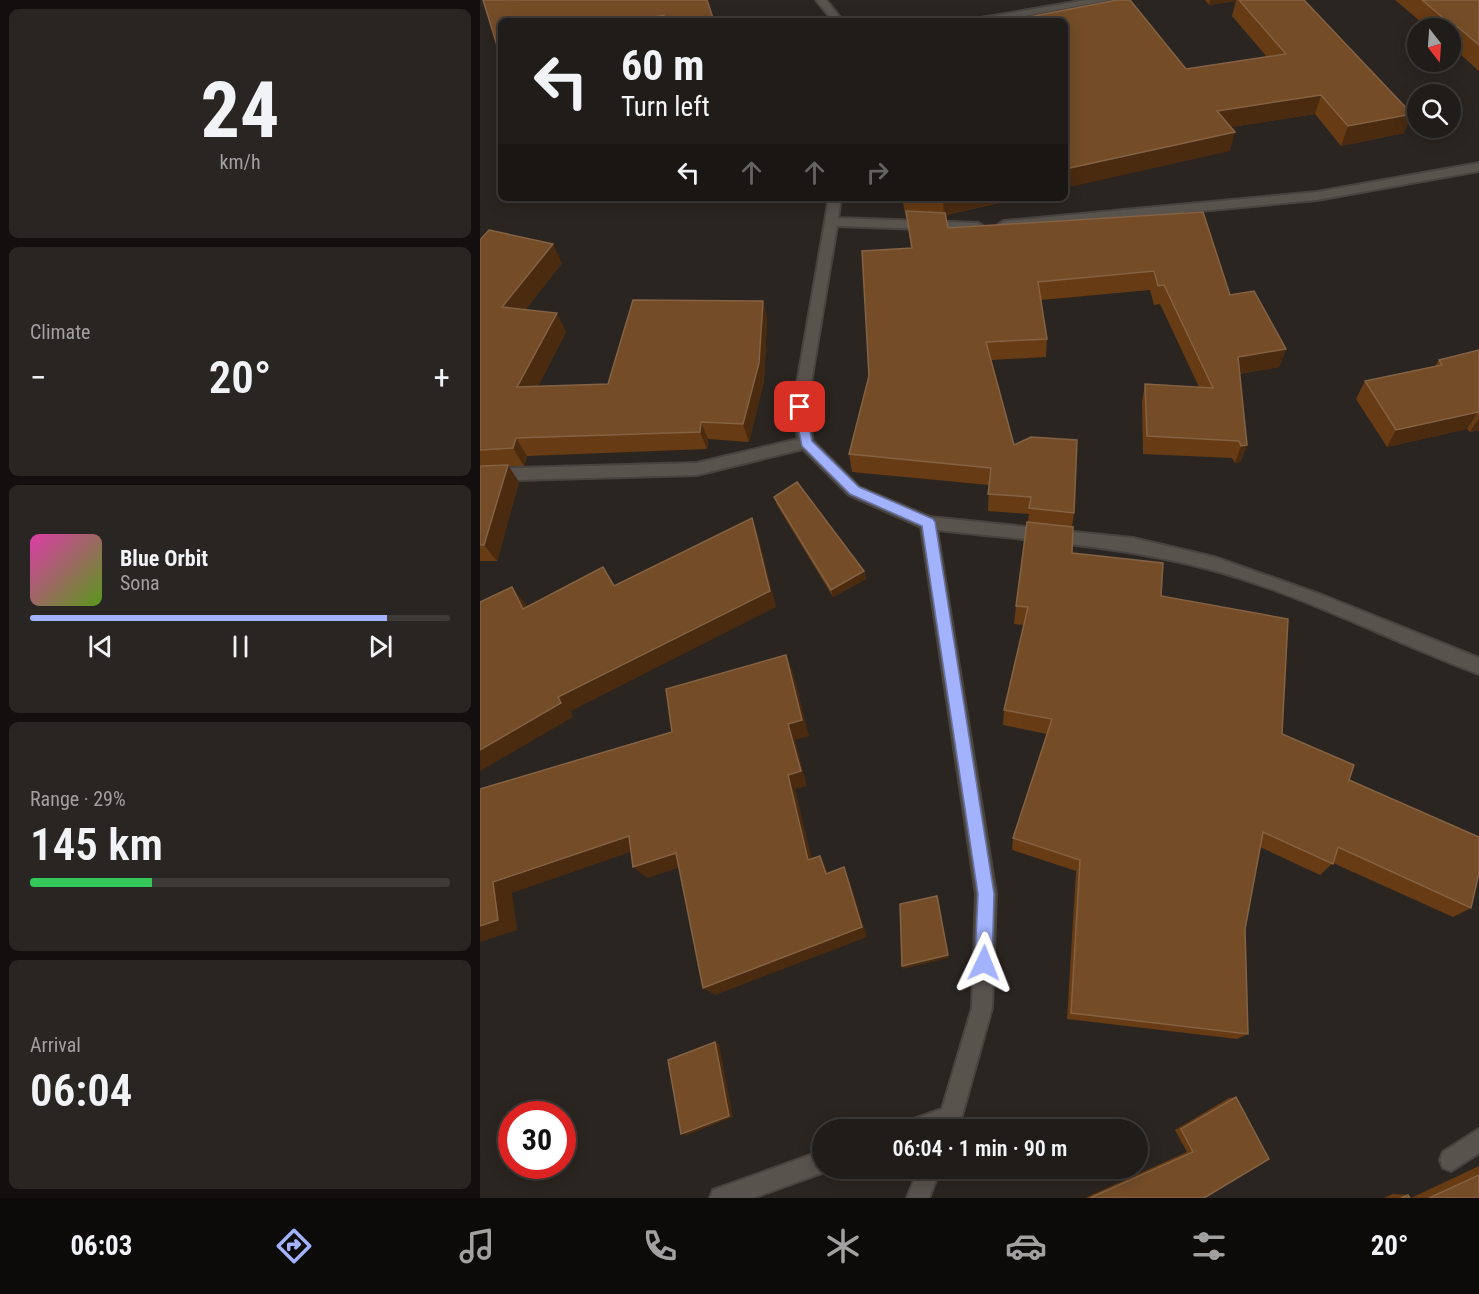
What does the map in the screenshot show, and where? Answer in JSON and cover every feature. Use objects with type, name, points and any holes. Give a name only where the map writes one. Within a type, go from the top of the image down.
[{"type":"street","points":[[821,0],[836,18]]},
{"type":"street","points":[[999,18],[1104,0]]},
{"type":"street","points":[[831,222],[987,227],[1317,196],[1479,167]]},
{"type":"street","points":[[835,201],[800,407],[806,442],[854,491],[928,522],[1134,545],[1214,564],[1317,600],[1479,666]]},
{"type":"street","points":[[480,475],[697,469],[806,442]]},
{"type":"street","points":[[928,522],[986,894],[982,1008],[951,1119]]},
{"type":"street","points":[[1451,1160],[1479,1140]]},
{"type":"street","points":[[721,1198],[812,1166]]},
{"type":"street","points":[[918,1198],[926,1179]]},
{"type":"building","points":[[483,0],[707,0],[713,18],[664,18],[664,15],[646,18],[498,18],[498,48]]},
{"type":"building","points":[[1117,0],[1130,0],[1186,69],[1286,54],[1239,0],[1304,0],[1407,109],[1407,115],[1348,126],[1321,95],[1217,111],[1235,132],[1068,168],[1068,18],[1024,18]]},
{"type":"building","points":[[1422,0],[1479,0],[1479,45],[1461,30],[1461,18],[1443,18]]},
{"type":"building","points":[[906,211],[945,213],[948,228],[1203,212],[1230,295],[1254,291],[1286,349],[1238,357],[1247,445],[1241,446],[1239,441],[1147,436],[1145,384],[1213,388],[1164,285],[1158,286],[1154,271],[1038,282],[1047,339],[986,342],[1014,445],[1031,437],[1077,440],[1074,513],[1029,508],[1031,497],[988,494],[991,468],[849,454],[869,376],[862,251],[912,248]]},
{"type":"building","points":[[489,230],[553,244],[502,307],[557,313],[517,387],[608,384],[633,300],[763,301],[759,363],[743,424],[701,422],[700,432],[516,438],[513,448],[480,450],[480,240]]},
{"type":"building","points":[[1479,350],[1479,413],[1396,430],[1365,381],[1442,365],[1439,360]]},
{"type":"building","points":[[508,465],[484,545],[480,545],[480,466]]},
{"type":"building","points":[[797,482],[864,571],[831,590],[774,497]]},
{"type":"building","points":[[752,518],[770,591],[558,697],[561,703],[480,750],[480,602],[512,587],[523,609],[603,567],[614,586]]},
{"type":"building","points":[[1027,522],[1073,527],[1072,553],[1163,563],[1161,596],[1288,619],[1282,734],[1354,765],[1349,780],[1479,837],[1479,873],[1471,908],[1338,847],[1333,864],[1263,832],[1245,929],[1248,1034],[1071,1013],[1080,860],[1013,838],[1052,719],[1004,710],[1028,607],[1016,606]]},
{"type":"building","points":[[786,655],[802,720],[788,724],[801,771],[788,775],[808,860],[820,856],[826,874],[844,867],[862,927],[703,988],[676,853],[633,867],[629,836],[493,882],[498,920],[480,926],[480,789],[672,732],[666,689]]},
{"type":"building","points":[[937,896],[948,955],[902,966],[900,904]]},
{"type":"building","points":[[715,1042],[729,1116],[681,1134],[668,1060]]},
{"type":"building","points":[[1236,1097],[1269,1159],[1204,1198],[1090,1198],[1133,1179],[1148,1179],[1148,1172],[1193,1152],[1181,1129]]},
{"type":"building","points":[[1479,1175],[1479,1198],[1429,1198]]},
{"type":"route","points":[[800,407],[806,442],[854,491],[928,522],[986,894],[984,963]]}]
